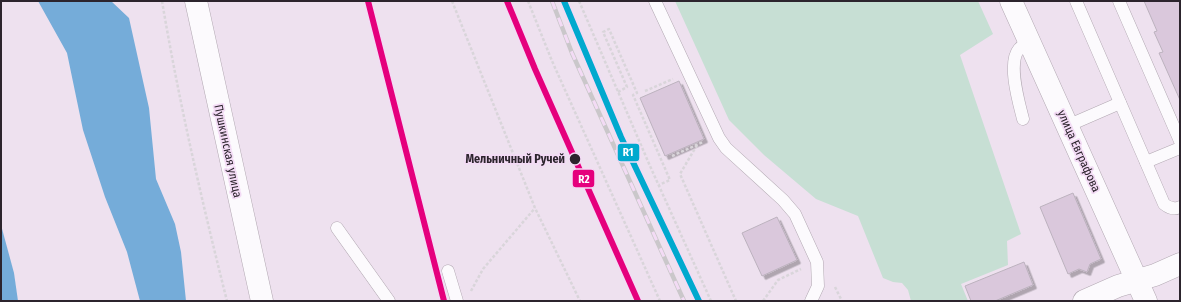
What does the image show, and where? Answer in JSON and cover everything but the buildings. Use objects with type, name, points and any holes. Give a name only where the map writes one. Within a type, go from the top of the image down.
[{"type":"street","name":"Пушкинская улица","points":[[196,1],[262,301]]},
{"type":"street","name":"улица Евграфова","points":[[1011,1],[1146,301]]},
{"type":"street","points":[[1084,301],[1118,286],[1155,275],[1180,264]]},
{"type":"lane","points":[[655,1],[718,136],[726,148],[783,200],[795,214],[817,262],[818,286],[812,301]]},
{"type":"lane","points":[[1076,1],[1164,204],[1170,208],[1180,207]]},
{"type":"lane","points":[[1119,1],[1180,141]]},
{"type":"lane","points":[[1023,119],[1015,85],[1014,67],[1019,49],[1029,40]]},
{"type":"lane","points":[[1067,126],[1120,103]]},
{"type":"lane","points":[[1146,162],[1180,148]]},
{"type":"lane","points":[[337,228],[389,301]]},
{"type":"lane","points":[[448,271],[457,301]]},
{"type":"path","points":[[162,1],[172,63],[205,215],[227,301]]},
{"type":"path","points":[[452,1],[535,208],[580,301]]},
{"type":"path","points":[[528,1],[552,61],[660,301]]},
{"type":"path","points":[[579,1],[711,301]]},
{"type":"path","points":[[618,92],[627,87],[603,32],[609,29],[637,93],[633,95],[670,180],[659,185]]},
{"type":"path","points":[[645,91],[688,72]]},
{"type":"path","points":[[649,133],[654,131]]},
{"type":"path","points":[[672,156],[718,136]]},
{"type":"path","points":[[697,145],[680,174],[736,301]]},
{"type":"path","points":[[469,294],[483,269],[535,208]]},
{"type":"path","points":[[763,301],[778,280],[817,262]]},
{"type":"green space","points":[[675,1],[978,1],[993,34],[960,55],[1021,234],[1007,241],[1008,265],[961,284],[968,301],[911,301],[908,290],[902,283],[893,282],[883,278],[858,216],[816,199],[764,155],[729,120]]},
{"type":"water","points":[[38,1],[111,1],[129,18],[149,108],[156,179],[175,224],[181,252],[186,301],[140,301],[127,252],[105,197],[83,130],[67,53]]},
{"type":"water","points":[[1,225],[14,273],[18,301],[1,301]]},
{"type":"railway","points":[[368,1],[444,301]]},
{"type":"railway","points":[[552,1],[572,53],[684,301]]},
{"type":"transit line","name":"R2","points":[[368,1],[444,301]]},
{"type":"transit line","name":"R2","points":[[507,1],[535,69],[638,301]]},
{"type":"transit line","name":"R1","points":[[564,1],[621,137],[699,301]]},
{"type":"place","name":"Мельничный Ручей","points":[[575,159]]}]
